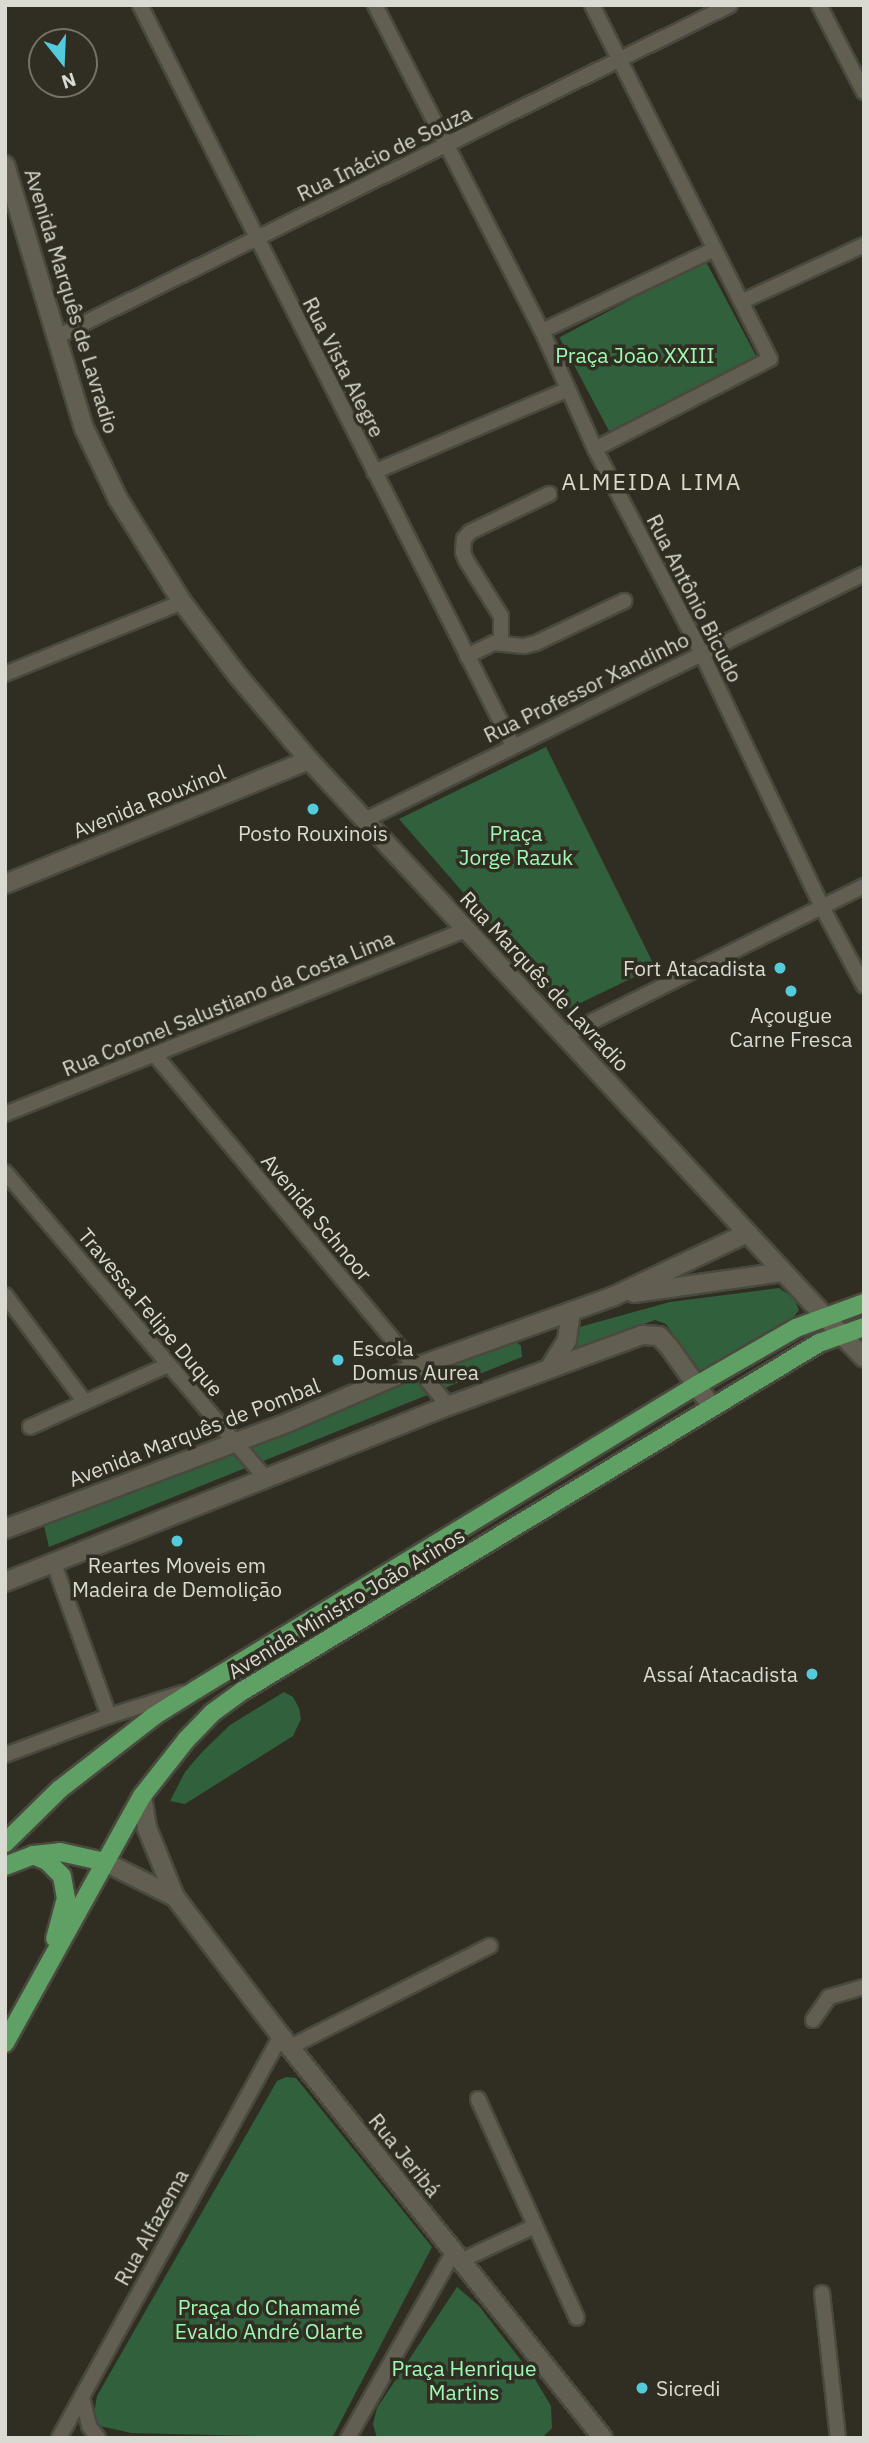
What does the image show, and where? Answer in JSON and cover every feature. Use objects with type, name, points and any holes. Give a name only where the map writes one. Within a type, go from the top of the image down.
[{"type":"main road","name":"Avenida Marquês de Lavradio","points":[[5,165],[84,428],[118,499],[182,602],[238,677],[309,760]]},
{"type":"main road","name":"Rua Marquês de Lavradio","points":[[309,760],[747,1233]]},
{"type":"main road","name":"Avenida Rouxinol","points":[[5,884],[309,760]]},
{"type":"main road","points":[[747,1233],[864,1358]]},
{"type":"main road","name":"Avenida Marquês de Pombal","points":[[5,1529],[233,1443],[416,1367],[614,1296],[747,1233]]},
{"type":"main road","points":[[614,1296],[783,1272]]},
{"type":"main road","name":"Avenida Ministro João Arinos","points":[[5,1843],[60,1790],[154,1716],[696,1385],[824,1315],[864,1303]]},
{"type":"main road","points":[[549,1369],[567,1340],[571,1311]]},
{"type":"main road","name":"Avenida Ministro João Arinos","points":[[5,2043],[142,1796],[186,1740],[212,1713],[244,1690],[819,1343],[864,1327]]},
{"type":"main road","points":[[5,1582],[448,1406],[650,1334],[659,1336],[670,1348],[712,1407]]},
{"type":"main road","points":[[142,1796],[147,1828],[175,1897]]},
{"type":"main road","points":[[5,1866],[33,1855],[60,1852],[105,1862],[175,1897]]},
{"type":"main road","points":[[33,1855],[56,1868],[66,1886],[66,1898],[48,1966]]},
{"type":"main road","name":"Rua Jeribá","points":[[175,1897],[285,2042],[603,2438]]},
{"type":"street","name":"Rua Vista Alegre","points":[[140,5],[513,746]]},
{"type":"street","name":"Rua Antônio Bicudo","points":[[374,5],[542,331],[566,390],[595,449],[702,654],[822,907],[864,986]]},
{"type":"street","points":[[592,5],[770,359],[595,449]]},
{"type":"street","name":"Rua Inácio de Souza","points":[[55,337],[730,5]]},
{"type":"street","points":[[819,5],[864,92]]},
{"type":"street","points":[[743,301],[864,245]]},
{"type":"street","points":[[542,331],[715,249]]},
{"type":"street","points":[[374,472],[566,390]]},
{"type":"street","points":[[500,643],[501,615],[466,560],[463,552],[464,539],[470,532],[549,494]]},
{"type":"street","name":"Rua Professor Xandinho","points":[[365,820],[864,574]]},
{"type":"street","points":[[467,656],[500,643],[524,646],[536,643],[624,601]]},
{"type":"street","points":[[5,674],[182,602]]},
{"type":"street","points":[[565,1035],[864,886]]},
{"type":"street","name":"Rua Coronel Salustiano da Costa Lima","points":[[5,1114],[466,930]]},
{"type":"street","name":"Avenida Schnoor","points":[[155,1055],[448,1406]]},
{"type":"street","name":"Travessa Felipe Duque","points":[[5,1172],[265,1478]]},
{"type":"street","points":[[5,1296],[84,1401]]},
{"type":"street","points":[[30,1427],[168,1365]]},
{"type":"street","points":[[54,1564],[110,1716]]},
{"type":"street","points":[[5,1755],[110,1716],[197,1689]]},
{"type":"street","points":[[285,2042],[490,1947]]},
{"type":"street","points":[[813,2020],[829,1997],[864,1987]]},
{"type":"street","name":"Rua Alfazema","points":[[59,2438],[285,2042]]},
{"type":"street","points":[[478,2099],[577,2318]]},
{"type":"street","points":[[348,2438],[457,2257],[535,2226]]},
{"type":"street","points":[[822,2293],[838,2438]]},
{"type":"street","points":[[82,2397],[89,2426],[98,2438]]},
{"type":"green space","name":"Praça João XXIII","points":[[705,260],[757,357],[611,435],[559,337]]},
{"type":"green space","name":"Praça Jorge Razuk","points":[[546,747],[655,967],[566,1010],[399,819]]},
{"type":"green space","points":[[779,1288],[794,1298],[799,1310],[792,1319],[699,1372],[666,1324],[655,1320],[569,1352],[576,1328],[670,1302]]},
{"type":"green space","points":[[513,1339],[521,1346],[522,1357],[49,1547],[44,1526]]},
{"type":"green space","points":[[284,1692],[293,1697],[299,1708],[301,1719],[293,1736],[185,1804],[170,1801],[185,1772],[230,1725]]},
{"type":"green space","name":"Praça do Chamamé Evaldo André Olarte","points":[[286,2077],[296,2078],[432,2247],[332,2438],[131,2433],[100,2426],[93,2419],[97,2396],[277,2081]]},
{"type":"green space","name":"Praça Henrique Martins","points":[[457,2287],[479,2306],[533,2376],[551,2406],[552,2428],[542,2438],[377,2438],[373,2424],[377,2408]]},
{"type":"place","name":"Posto Rouxinois","points":[[313,809]]},
{"type":"place","name":"Fort Atacadista","points":[[780,968]]},
{"type":"place","name":"Açougue Carne Fresca","points":[[791,991]]},
{"type":"place","name":"Escola Domus Aurea","points":[[338,1360]]},
{"type":"place","name":"Reartes Moveis em Madeira de Demolição","points":[[177,1541]]},
{"type":"place","name":"Assaí Atacadista","points":[[812,1674]]},
{"type":"place","name":"Sicredi","points":[[642,2388]]},
{"type":"district","name":"ALMEIDA LIMA","points":[[652,481]]}]
